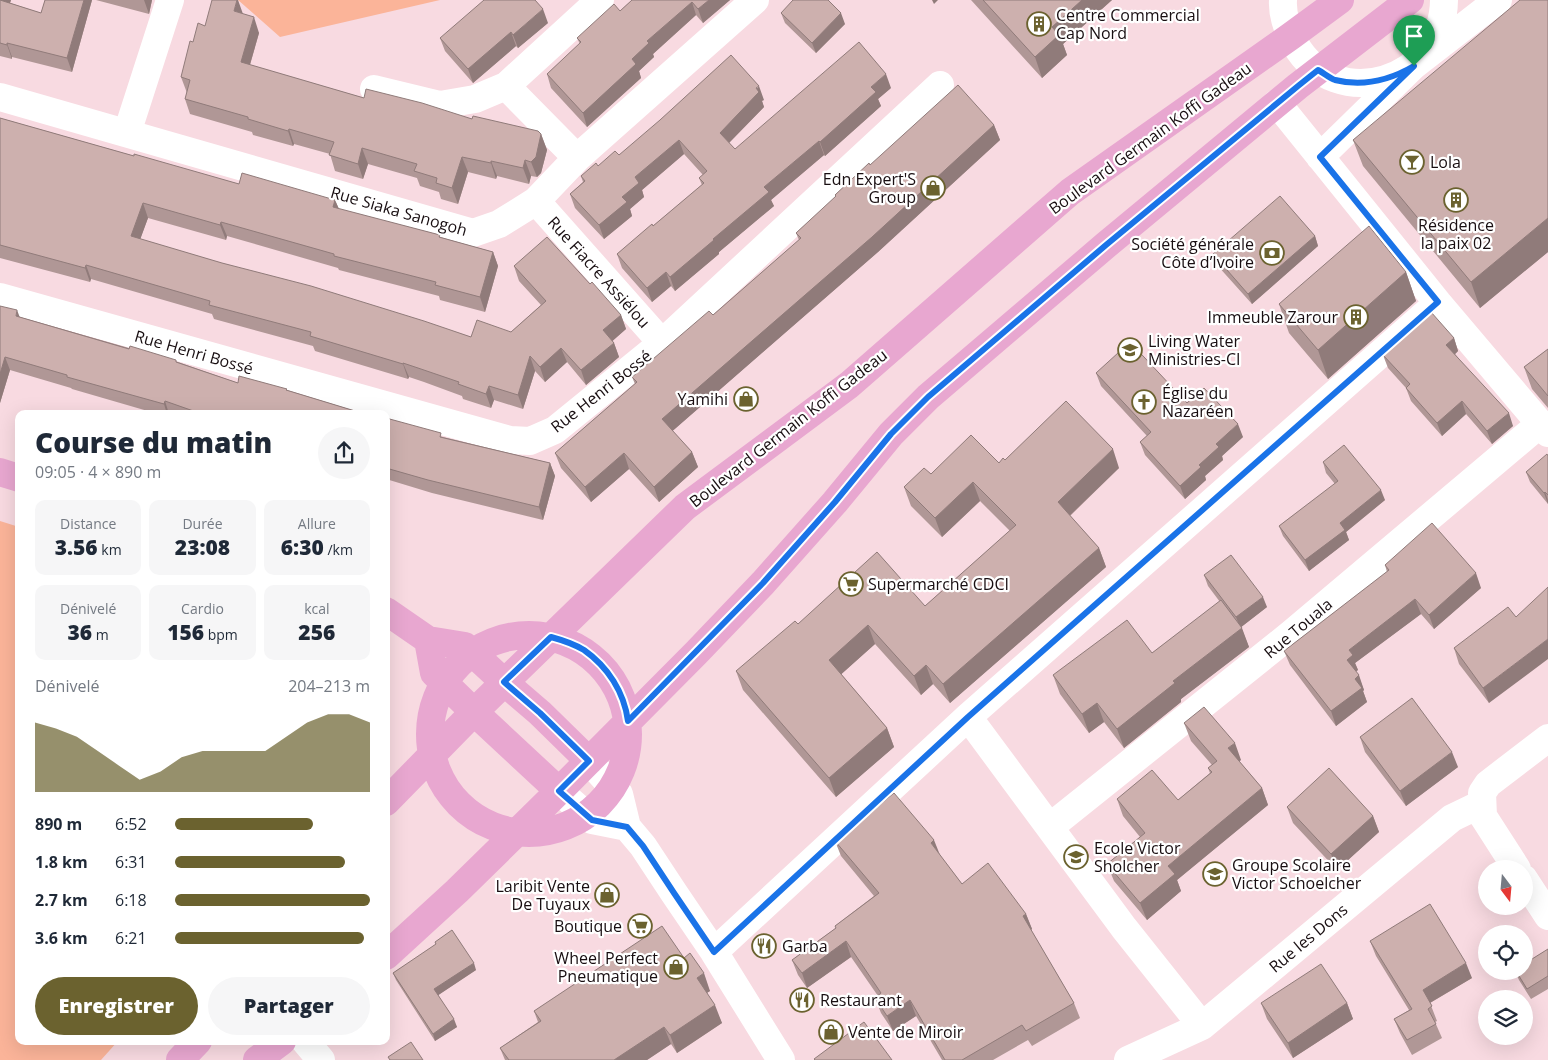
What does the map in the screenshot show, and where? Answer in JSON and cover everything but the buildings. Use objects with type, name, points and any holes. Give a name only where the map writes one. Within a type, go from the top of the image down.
[{"type":"main road","name":"Boulevard Germain Koffi Gadeau","points":[[390,798],[504,682],[685,507],[849,385],[1070,192],[1340,0]]},
{"type":"main road","points":[[390,952],[516,834],[697,652],[763,583],[835,502],[891,434],[928,397],[1106,245],[1277,103],[1410,0]]},
{"type":"main road","points":[[0,472],[15,477]]},
{"type":"main road","points":[[390,613],[428,640],[465,646],[540,713],[589,761]]},
{"type":"main road","points":[[527,634],[551,637],[583,649],[613,679],[622,696],[628,721],[630,733],[628,752],[623,770],[613,788],[587,815],[571,824],[550,831],[516,834],[478,819],[465,810],[449,793],[431,756],[429,737],[431,720],[435,704],[444,683],[455,667],[472,652],[508,637],[527,634]]},
{"type":"main road","points":[[428,640],[434,673],[559,791]]},
{"type":"main road","points":[[180,1060],[194,1045]]},
{"type":"main road","points":[[258,1060],[277,1045]]},
{"type":"street","points":[[127,133],[170,0]]},
{"type":"street","points":[[374,89],[440,105],[475,99],[506,86],[600,0]]},
{"type":"street","name":"Rue Siaka Sanogoh","points":[[0,98],[473,233],[499,224],[536,201],[577,158],[755,0]]},
{"type":"street","points":[[1283,0],[1284,16],[1291,36],[1302,57],[1318,70],[1334,79],[1368,82],[1385,80],[1414,66],[1498,0]]},
{"type":"street","points":[[1320,157],[1425,54],[1434,41],[1440,27],[1444,11],[1444,0]]},
{"type":"street","name":"Rue Henri Bossé","points":[[0,297],[510,440],[530,441],[555,430],[662,342],[940,85]]},
{"type":"street","points":[[506,86],[577,158]]},
{"type":"street","points":[[1277,103],[1438,302],[1544,429]]},
{"type":"street","name":"Rue Fiacre Assiélou","points":[[536,201],[662,342]]},
{"type":"street","points":[[714,952],[968,717],[1438,302]]},
{"type":"street","name":"Rue Touala","points":[[1050,827],[1544,429]]},
{"type":"street","points":[[968,717],[1124,928],[1202,1026]]},
{"type":"street","points":[[1511,860],[1483,816],[1482,793],[1488,784],[1548,738]]},
{"type":"street","points":[[589,761],[619,794],[627,827],[643,846],[714,952],[781,1060]]},
{"type":"street","points":[[559,791],[592,820],[627,827]]},
{"type":"street","name":"Rue les Dons","points":[[1128,1060],[1202,1026],[1452,818],[1482,804]]},
{"type":"street","points":[[1533,892],[1548,916]]},
{"type":"street","points":[[308,1045],[321,1060]]},
{"type":"shaded area","points":[[238,0],[440,0],[280,37]]},
{"type":"shaded area","points":[[0,521],[15,526],[15,1045],[114,1045],[101,1060],[0,1060]]},
{"type":"place","name":"Centre Commercial Cap Nord","points":[[1039,24]]},
{"type":"place","name":"Lola","points":[[1412,162]]},
{"type":"place","name":"Edn Expert'S Group","points":[[933,188]]},
{"type":"place","name":"Résidence la paix 02","points":[[1456,200]]},
{"type":"place","name":"Société générale Côte d’Ivoire","points":[[1272,253]]},
{"type":"place","name":"Immeuble Zarour","points":[[1356,317]]},
{"type":"place","name":"Living Water Ministries-CI","points":[[1130,350]]},
{"type":"place","name":"Yamihi","points":[[746,399]]},
{"type":"place","name":"Église du Nazaréen","points":[[1144,402]]},
{"type":"place","name":"Supermarché CDCI","points":[[851,584]]},
{"type":"place","name":"Ecole Victor Sholcher","points":[[1076,857]]},
{"type":"place","name":"Groupe Scolaire Victor Schoelcher","points":[[1215,874]]},
{"type":"place","name":"Laribit Vente De Tuyaux","points":[[607,895]]},
{"type":"place","name":"Boutique","points":[[640,926]]},
{"type":"place","name":"Garba","points":[[764,946]]},
{"type":"place","name":"Wheel Perfect Pneumatique","points":[[676,967]]},
{"type":"place","name":"Restaurant","points":[[802,1000]]},
{"type":"place","name":"Vente de Miroir","points":[[831,1032]]},
{"type":"route","points":[[1414,66],[1320,157],[1438,302],[968,717],[714,952],[643,846],[627,827],[592,820],[559,791],[589,761],[540,713],[504,682],[551,637],[583,649],[599,663],[613,679],[622,696],[628,721],[763,583],[835,502],[891,434],[928,397],[1106,245],[1318,70],[1334,79],[1368,82],[1385,80],[1414,66]]}]
